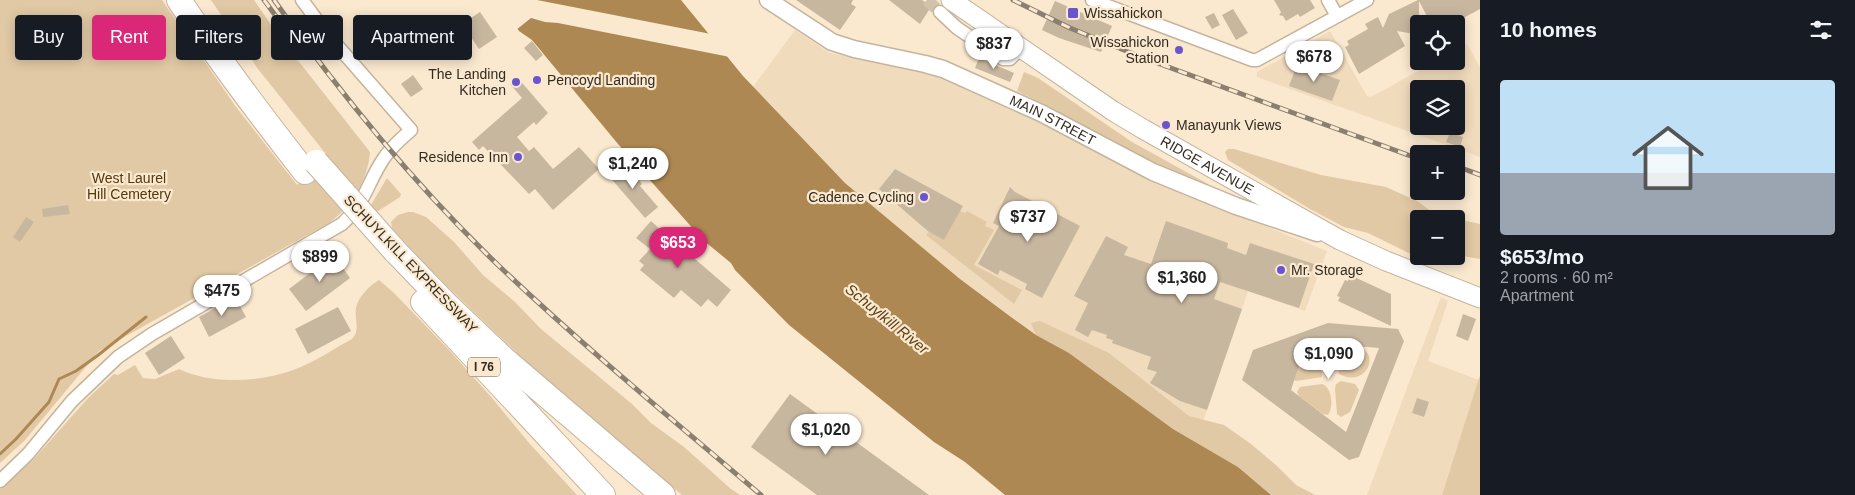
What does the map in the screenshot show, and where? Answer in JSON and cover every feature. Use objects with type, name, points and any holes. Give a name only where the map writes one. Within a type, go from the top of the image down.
[{"type":"highway","name":"SCHUYLKILL EXPRESSWAY","points":[[179,0],[252,105],[311,167],[603,495]]},
{"type":"highway","name":"SCHUYLKILL EXPRESSWAY","points":[[196,0],[262,93],[311,167]]},
{"type":"highway","name":"SCHUYLKILL EXPRESSWAY","points":[[389,256],[447,305],[504,359],[663,495]]},
{"type":"main road","name":"RIDGE AVENUE","points":[[946,6],[1021,48],[1113,111],[1340,240],[1480,298]]},
{"type":"street","points":[[0,481],[28,454],[88,385],[118,357],[152,334],[342,224],[359,206],[385,156],[411,130],[328,35],[302,0]]},
{"type":"street","name":"MAIN STREET","points":[[768,0],[832,42],[943,70],[1041,113],[1153,172],[1236,206],[1340,240]]},
{"type":"street","points":[[1092,0],[1252,60],[1266,56],[1367,0]]},
{"type":"street","points":[[1328,0],[1338,16]]},
{"type":"shaded area","points":[[795,30],[830,53],[932,75],[1017,111],[1143,177],[1327,251],[1305,311],[1248,291],[1196,442],[1069,353],[1036,335],[960,279],[845,183],[772,108],[753,87]]},
{"type":"shaded area","points":[[1330,31],[1367,96],[1371,97],[1420,70],[1465,70],[1465,45],[1467,44],[1480,67],[1480,157],[1465,152],[1465,145],[1447,145],[1419,135],[1465,135],[1465,80],[1410,80],[1410,132],[1257,77],[1257,72]]},
{"type":"shaded area","points":[[1441,297],[1448,301],[1428,361],[1479,380],[1442,495],[1367,495]]},
{"type":"green space","name":"West Laurel Hill Cemetery","points":[[0,0],[162,0],[176,20],[176,60],[203,60],[236,107],[297,185],[326,157],[326,154],[252,60],[261,60],[261,15],[221,15],[211,0],[254,0],[271,25],[271,60],[298,60],[370,152],[369,162],[362,183],[351,201],[329,223],[99,351],[25,440],[0,463]]},
{"type":"green space","points":[[1024,72],[1038,78],[1132,142],[1208,184],[1207,186],[1150,163],[1065,118],[1056,110],[1017,91]]},
{"type":"green space","points":[[1228,149],[1234,149],[1321,175],[1386,187],[1410,198],[1410,200],[1417,201],[1429,210],[1410,210],[1410,254],[1368,233],[1344,227],[1310,209],[1228,160],[1225,152]]},
{"type":"green space","points":[[387,178],[401,194],[400,197],[375,213],[368,210]]},
{"type":"green space","points":[[960,211],[965,213],[967,211],[987,222],[985,226],[994,230],[974,265],[1022,290],[1014,304],[926,235],[929,232],[944,240]]},
{"type":"green space","points":[[408,212],[426,217],[454,242],[483,275],[515,302],[541,329],[632,404],[651,423],[684,447],[740,495],[682,495],[536,371],[432,272],[392,228],[391,222],[398,215]]},
{"type":"green space","points":[[1465,221],[1480,224],[1480,259],[1465,256]]},
{"type":"green space","points":[[379,280],[450,351],[529,443],[577,495],[0,495],[0,489],[33,460],[88,398],[114,374],[118,375],[135,365],[143,378],[155,379],[179,369],[206,378],[236,380],[266,377],[293,370],[316,360],[355,336],[357,304],[364,292]]},
{"type":"green space","points":[[1040,321],[1109,353],[1189,416],[1224,425],[1251,444],[1296,485],[1315,495],[1271,495],[1238,467],[1173,429],[1069,353],[1036,335],[1031,323]]},
{"type":"green space","points":[[1330,346],[1338,347],[1338,356],[1335,363],[1329,369],[1324,367],[1314,353],[1316,350]]},
{"type":"green space","points":[[1354,348],[1363,349],[1368,354],[1370,360],[1368,367],[1358,377],[1339,374],[1338,370],[1342,359],[1347,352]]},
{"type":"green space","points":[[1301,356],[1310,359],[1322,372],[1322,377],[1294,380]]},
{"type":"green space","points":[[1480,376],[1480,495],[1442,495],[1479,378]]},
{"type":"green space","points":[[1341,381],[1355,384],[1359,390],[1350,412],[1341,417],[1337,414],[1335,389],[1336,384]]},
{"type":"green space","points":[[1322,384],[1328,389],[1331,398],[1331,407],[1328,415],[1323,414],[1299,396],[1297,392],[1300,387]]},
{"type":"water","name":"Schuylkill River","points":[[498,0],[681,0],[743,76],[845,183],[960,279],[1011,317],[1036,335],[1069,353],[1173,429],[1238,467],[1271,495],[1005,495],[965,462],[934,442],[789,325],[735,270],[731,263],[703,240],[618,144],[532,40],[519,31]]},
{"type":"pier","points":[[495,0],[537,0],[711,34],[730,57],[531,18],[516,30]]},
{"type":"building","points":[[796,0],[853,0],[851,4],[856,7],[840,30]]},
{"type":"building","points":[[889,0],[922,0],[931,7],[920,24]]},
{"type":"building","points":[[1274,0],[1310,0],[1315,8],[1300,17],[1298,14],[1286,21],[1283,16],[1279,15],[1281,12]]},
{"type":"building","points":[[1418,0],[1480,0],[1480,9],[1465,17],[1465,15],[1426,15],[1419,1],[1419,15],[1410,15],[1410,33],[1397,31],[1405,46],[1359,74],[1345,47],[1349,45],[1347,41],[1368,29],[1365,24],[1378,17],[1383,28],[1389,14]]},
{"type":"building","points":[[1055,1],[1112,26],[1101,52],[1059,38],[1042,30]]},
{"type":"building","points":[[1233,9],[1248,33],[1236,40],[1222,15]]},
{"type":"building","points":[[480,12],[497,37],[479,49],[472,39],[472,17]]},
{"type":"building","points":[[1214,13],[1220,25],[1212,29],[1205,17]]},
{"type":"building","points":[[532,41],[543,55],[536,61],[524,48]]},
{"type":"building","points":[[979,58],[1014,73],[1010,82],[975,68]]},
{"type":"building","points":[[1297,65],[1340,80],[1332,101],[1289,86]]},
{"type":"building","points":[[413,75],[423,89],[411,97],[401,84]]},
{"type":"building","name":"Residence Inn","points":[[517,77],[548,113],[536,125],[534,122],[517,137],[529,151],[534,147],[553,169],[579,147],[599,169],[553,210],[535,189],[529,194],[483,146],[479,150],[472,142],[522,98],[510,84]]},
{"type":"building","points":[[1449,135],[1463,137],[1461,145],[1446,142]]},
{"type":"building","points":[[623,162],[658,207],[645,218],[608,175]]},
{"type":"building","points":[[895,169],[963,206],[944,240],[929,232],[879,189]]},
{"type":"building","points":[[1010,187],[1015,192],[1080,226],[1042,298],[1025,289],[1027,284],[1000,270],[998,275],[978,264],[999,226],[993,223]]},
{"type":"building","points":[[68,205],[70,214],[43,217],[42,209]]},
{"type":"building","points":[[26,217],[34,222],[20,242],[13,237]]},
{"type":"building","points":[[651,221],[670,238],[672,235],[682,244],[680,246],[731,290],[717,307],[708,299],[701,307],[681,290],[674,298],[640,270],[644,265],[639,261],[650,249],[636,238]]},
{"type":"building","points":[[1166,221],[1228,243],[1227,248],[1246,255],[1250,243],[1314,264],[1299,308],[1220,282],[1214,299],[1242,309],[1207,410],[1180,401],[1150,383],[1157,372],[1147,369],[1151,357],[1112,343],[1113,340],[1106,338],[1107,335],[1092,330],[1088,337],[1075,330],[1088,303],[1074,296],[1106,236],[1128,247],[1124,255],[1151,264]]},
{"type":"building","points":[[334,255],[350,278],[306,311],[289,289]]},
{"type":"building","points":[[1350,275],[1391,294],[1391,326],[1338,301],[1340,297],[1337,296],[1345,280],[1348,281]]},
{"type":"building","points":[[235,297],[246,317],[209,337],[199,317]]},
{"type":"building","points":[[338,307],[351,331],[308,354],[295,329]]},
{"type":"building","points":[[1463,314],[1476,319],[1468,341],[1456,336]]},
{"type":"building","points":[[1328,323],[1398,329],[1404,341],[1359,457],[1349,460],[1242,380],[1253,350]],"holes":[[[1331,344],[1379,348],[1346,432],[1291,390],[1303,353]]]},
{"type":"building","points":[[171,336],[185,358],[159,375],[145,353]]},
{"type":"building","points":[[790,394],[929,495],[817,495],[751,447]]},
{"type":"building","points":[[1417,398],[1429,402],[1424,417],[1412,413]]},
{"type":"waterway","points":[[0,454],[49,402],[59,379],[76,371],[146,317]]},
{"type":"tunnel","points":[[927,0],[940,12]]},
{"type":"railway","points":[[264,0],[275,15]]},
{"type":"railway","points":[[274,0],[352,105],[438,204],[468,235],[563,325],[761,495]]},
{"type":"railway","points":[[1013,0],[1070,28],[1141,57],[1410,156]]},
{"type":"railway","points":[[1465,169],[1480,175]]},
{"type":"place","name":"Wissahickon","points":[[1073,13]]},
{"type":"place","name":"Wissahickon Station","points":[[1179,50]]},
{"type":"place","name":"Pencoyd Landing","points":[[537,80]]},
{"type":"place","name":"The Landing Kitchen","points":[[516,82]]},
{"type":"place","name":"Manayunk Views","points":[[1166,125]]},
{"type":"place","name":"Residence Inn","points":[[518,157]]},
{"type":"place","name":"Cadence Cycling","points":[[924,197]]},
{"type":"place","name":"Mr. Storage","points":[[1281,270]]}]
